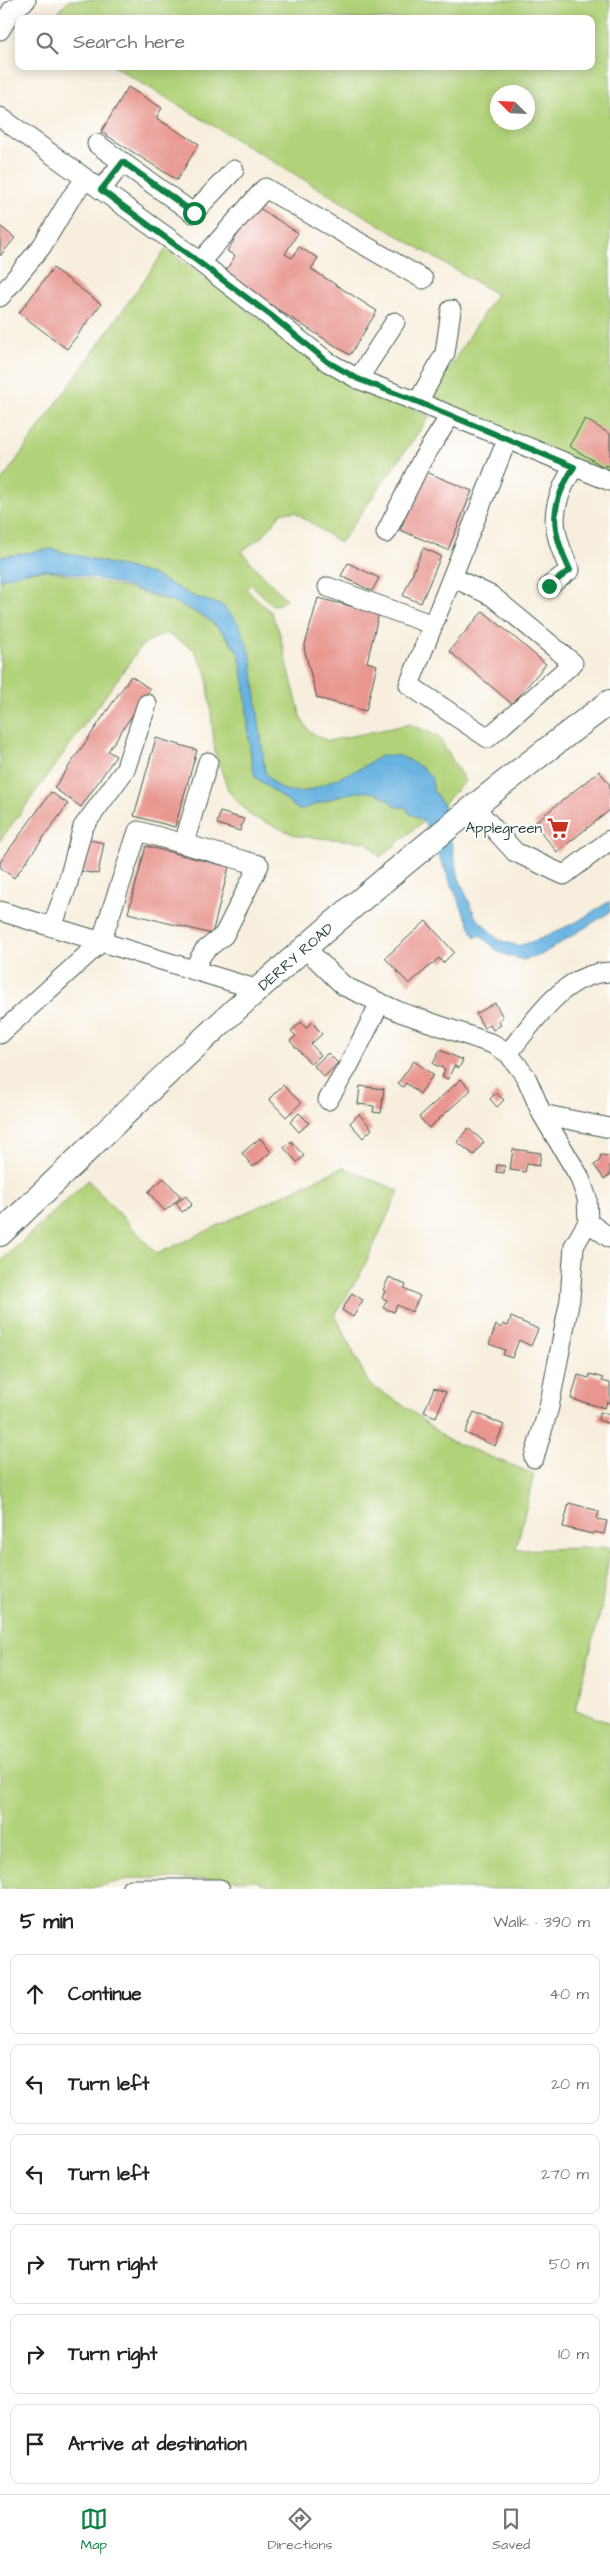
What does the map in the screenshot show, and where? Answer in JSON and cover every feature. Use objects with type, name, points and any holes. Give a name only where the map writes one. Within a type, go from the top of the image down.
[{"type":"main road","name":"DERRY ROAD","points":[[0,1234],[305,948],[467,814],[607,711]]},
{"type":"street","points":[[0,30],[12,10],[26,0]]},
{"type":"street","points":[[0,118],[200,262],[273,317],[308,348],[358,379],[610,481]]},
{"type":"street","points":[[97,144],[194,213],[234,170]]},
{"type":"street","points":[[0,297],[42,246],[70,199],[123,162]]},
{"type":"street","points":[[200,262],[265,188],[423,279]]},
{"type":"street","points":[[418,402],[444,353],[451,310]]},
{"type":"street","points":[[358,379],[395,322]]},
{"type":"street","points":[[386,533],[422,460],[450,416]]},
{"type":"street","points":[[452,577],[492,596],[573,663],[488,738],[409,685],[452,577],[508,440]]},
{"type":"street","points":[[549,586],[570,570],[555,537],[556,503],[562,485],[574,467]]},
{"type":"street","points":[[328,587],[433,625]]},
{"type":"street","points":[[52,927],[67,886],[83,827],[125,770],[147,704]]},
{"type":"street","points":[[184,843],[208,762]]},
{"type":"street","points":[[467,814],[515,852],[564,875],[610,840]]},
{"type":"street","points":[[0,1034],[101,942],[138,830],[259,865],[224,935],[204,951],[193,970]]},
{"type":"street","points":[[0,911],[259,990]]},
{"type":"street","points":[[305,948],[344,986],[380,1003],[492,1044],[508,1053],[526,1077],[542,1114],[578,1176],[587,1198],[588,1222],[574,1246],[570,1299],[549,1407],[534,1458]]},
{"type":"street","points":[[508,1053],[557,995],[582,977],[610,972]]},
{"type":"street","points":[[328,1100],[348,1067],[380,1003]]},
{"type":"street","points":[[542,1114],[610,1128]]},
{"type":"street","points":[[588,1222],[610,1238]]},
{"type":"street","points":[[131,1889],[220,1889]]},
{"type":"green space","points":[[69,0],[610,0],[610,474],[431,397],[496,294],[120,70],[595,70],[595,15],[55,15]]},
{"type":"green space","points":[[166,249],[344,382],[430,416],[340,543],[295,512],[282,512],[263,536],[242,551],[286,599],[280,604],[272,605],[251,584],[246,589],[271,612],[279,631],[301,718],[310,732],[328,741],[410,724],[438,736],[465,781],[443,805],[433,790],[432,779],[382,755],[361,768],[321,787],[296,792],[285,790],[274,783],[265,772],[251,656],[224,606],[193,596],[151,574],[51,549],[0,557],[0,483]]},
{"type":"green space","points":[[47,570],[134,590],[179,604],[206,618],[222,632],[239,654],[245,686],[251,761],[287,800],[299,810],[351,792],[373,791],[401,808],[406,807],[424,821],[380,857],[367,842],[297,836],[251,816],[229,792],[215,753],[207,674],[194,649],[165,633],[143,644],[0,841],[0,580],[16,573]]},
{"type":"green space","points":[[343,1167],[399,1191],[361,1273],[335,1315],[369,1384],[409,1409],[448,1440],[534,1474],[516,1550],[610,1547],[601,1610],[575,1710],[610,1723],[610,1889],[276,1889],[255,1880],[134,1878],[86,1889],[0,1889],[0,1262],[88,1180],[157,1254]]},
{"type":"water","points":[[51,549],[151,574],[193,596],[223,606],[239,624],[251,656],[265,772],[274,784],[286,791],[306,792],[361,768],[382,755],[401,756],[424,769],[432,779],[433,790],[443,805],[459,878],[475,916],[499,940],[518,946],[540,939],[578,921],[610,901],[610,912],[541,955],[523,960],[500,953],[480,935],[475,938],[424,822],[408,812],[406,807],[395,807],[385,798],[374,793],[362,792],[336,797],[299,810],[255,777],[250,751],[246,697],[240,657],[228,638],[209,620],[189,609],[151,594],[65,572],[36,570],[0,580],[0,557]]},
{"type":"building","points":[[128,87],[162,108],[156,118],[199,144],[177,180],[101,132]]},
{"type":"building","points":[[256,206],[298,233],[285,254],[292,258],[299,247],[318,258],[311,269],[377,311],[350,355],[223,275],[235,256],[227,251]]},
{"type":"building","points":[[0,226],[15,238],[0,256]]},
{"type":"building","points":[[53,268],[101,304],[67,349],[19,313]]},
{"type":"building","points":[[585,419],[610,434],[610,467],[605,464],[604,467],[569,446]]},
{"type":"building","points":[[424,471],[472,491],[448,550],[400,530]]},
{"type":"building","points":[[423,548],[441,556],[421,603],[403,596]]},
{"type":"building","points":[[348,563],[379,578],[372,591],[341,576]]},
{"type":"building","points":[[318,598],[379,613],[367,662],[377,665],[366,711],[317,698],[304,648]]},
{"type":"building","points":[[483,611],[546,664],[512,704],[449,651]]},
{"type":"building","points":[[131,676],[150,689],[108,751],[116,756],[81,807],[54,788]]},
{"type":"building","points":[[156,738],[197,750],[175,827],[134,816]]},
{"type":"building","points":[[599,771],[610,785],[610,810],[557,852],[534,823]]},
{"type":"building","points":[[51,792],[68,804],[14,878],[0,867],[0,862]]},
{"type":"building","points":[[220,812],[244,819],[240,831],[217,824]]},
{"type":"building","points":[[86,839],[104,843],[98,874],[80,871]]},
{"type":"building","points":[[146,846],[229,867],[212,934],[128,913]]},
{"type":"building","points":[[426,921],[454,952],[443,963],[439,958],[409,984],[385,958]]},
{"type":"building","points":[[495,1003],[503,1017],[498,1021],[501,1025],[493,1030],[490,1025],[484,1028],[476,1014]]},
{"type":"building","points":[[301,1022],[306,1028],[312,1022],[322,1034],[311,1044],[321,1055],[311,1064],[290,1041],[296,1036],[291,1031]]},
{"type":"building","points":[[440,1050],[463,1060],[459,1068],[454,1066],[448,1079],[442,1077],[445,1069],[433,1064]]},
{"type":"building","points":[[328,1053],[338,1063],[324,1077],[314,1066]]},
{"type":"building","points":[[414,1061],[433,1075],[420,1094],[406,1083],[403,1087],[398,1083]]},
{"type":"building","points":[[461,1079],[471,1090],[429,1128],[419,1117]]},
{"type":"building","points":[[283,1085],[301,1103],[286,1117],[269,1099]]},
{"type":"building","points":[[360,1086],[384,1089],[381,1113],[373,1112],[374,1106],[358,1104]]},
{"type":"building","points":[[496,1093],[504,1100],[497,1107],[490,1099]]},
{"type":"building","points":[[299,1113],[309,1123],[299,1132],[290,1122]]},
{"type":"building","points":[[359,1114],[372,1129],[363,1138],[350,1123]]},
{"type":"building","points":[[468,1128],[484,1142],[474,1155],[457,1142]]},
{"type":"building","points":[[260,1138],[271,1152],[253,1167],[242,1153]]},
{"type":"building","points":[[291,1141],[304,1156],[297,1162],[284,1148]]},
{"type":"building","points":[[513,1149],[541,1153],[539,1166],[527,1164],[525,1172],[510,1170]]},
{"type":"building","points":[[601,1155],[610,1156],[610,1175],[604,1179],[594,1165],[599,1162]]},
{"type":"building","points":[[497,1165],[505,1166],[504,1173],[496,1172]]},
{"type":"building","points":[[164,1178],[181,1197],[165,1211],[148,1192]]},
{"type":"building","points":[[186,1196],[192,1205],[182,1212],[176,1203]]},
{"type":"building","points":[[389,1277],[406,1285],[404,1288],[420,1296],[412,1312],[397,1305],[394,1312],[383,1308],[387,1300],[382,1298],[385,1291],[383,1290]]},
{"type":"building","points":[[352,1293],[363,1300],[353,1317],[342,1310]]},
{"type":"building","points":[[511,1317],[538,1329],[531,1346],[519,1340],[512,1358],[503,1355],[505,1350],[489,1344],[496,1325],[502,1328],[503,1324],[508,1326]]},
{"type":"building","points":[[590,1374],[603,1378],[602,1381],[610,1383],[610,1403],[607,1402],[605,1408],[571,1399],[578,1375],[589,1378]]},
{"type":"building","points":[[434,1388],[446,1392],[436,1417],[424,1412]]},
{"type":"building","points":[[474,1412],[504,1425],[495,1446],[465,1433]]},
{"type":"building","points":[[600,1412],[610,1415],[610,1424],[598,1420]]},
{"type":"building","points":[[569,1503],[599,1511],[597,1519],[607,1521],[604,1534],[594,1532],[593,1534],[563,1527]]},
{"type":"place","name":"Applegreen","points":[[558,828]]},
{"type":"route","points":[[194,213],[123,162],[101,190],[178,245],[273,317],[308,348],[328,362],[358,379],[574,467],[562,485],[556,503],[555,537],[570,570],[549,586]]}]
